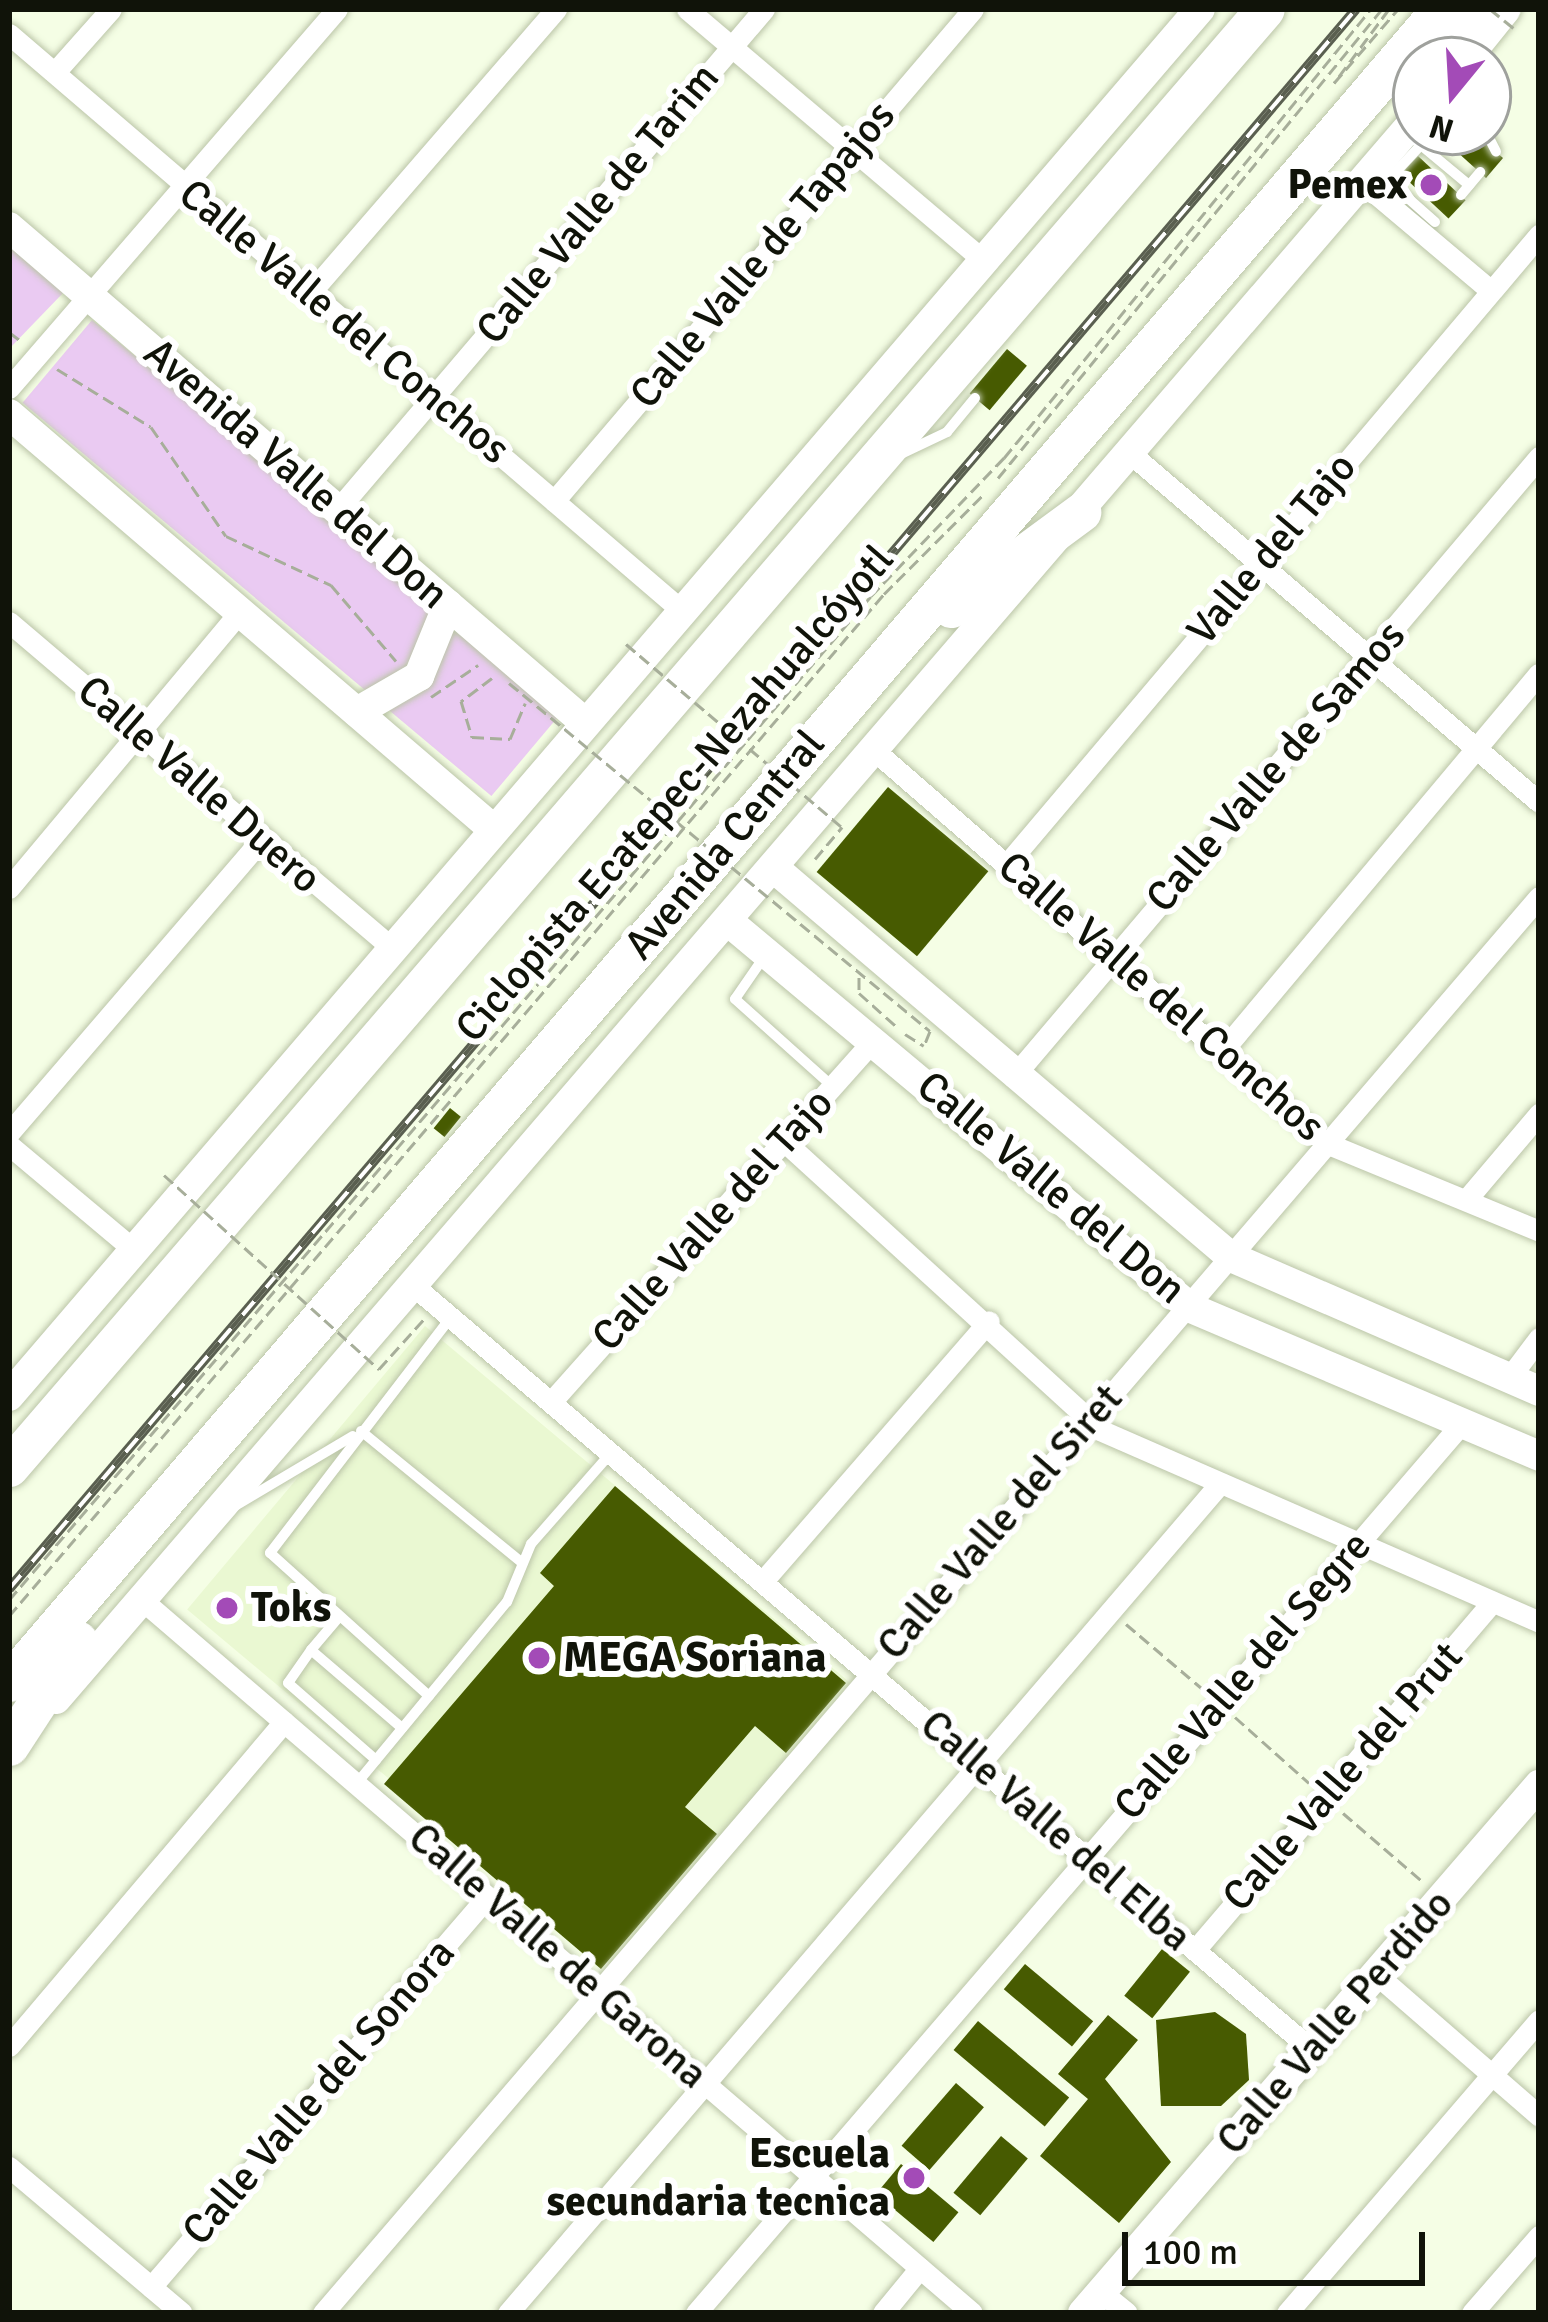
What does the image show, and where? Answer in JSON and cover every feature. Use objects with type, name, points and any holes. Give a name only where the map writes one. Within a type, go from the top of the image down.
[{"type":"highway","points":[[9,1467],[1265,9]]},
{"type":"highway","name":"Avenida Central","points":[[9,1682],[1442,9]]},
{"type":"highway","points":[[1458,36],[1486,9]]},
{"type":"highway","points":[[1327,145],[1392,96]]},
{"type":"highway","points":[[893,649],[1081,512]]},
{"type":"highway","points":[[9,1427],[187,1258]]},
{"type":"highway","points":[[9,1750],[138,1534]]},
{"type":"street","points":[[56,72],[111,9]]},
{"type":"street","points":[[9,388],[337,9]]},
{"type":"street","points":[[310,293],[556,9]]},
{"type":"street","points":[[687,9],[984,261]]},
{"type":"street","name":"Calle Valle de Tarim","points":[[338,509],[437,399],[764,9]]},
{"type":"street","name":"Calle Valle de Tapajos","points":[[554,501],[973,9]]},
{"type":"street","points":[[9,1396],[1200,9]]},
{"type":"street","name":"Calle Valle del Conchos","points":[[9,34],[680,610]]},
{"type":"street","name":"Avenida Central","points":[[9,1750],[729,922],[794,884],[874,751],[1397,156]]},
{"type":"street","points":[[1375,181],[1435,223],[1490,290]]},
{"type":"street","name":"Avenida Valle del Don","points":[[9,227],[448,605],[516,679],[584,722]]},
{"type":"street","name":"Valle del Tajo","points":[[1007,864],[1539,235]]},
{"type":"street","points":[[9,414],[493,829]]},
{"type":"street","points":[[1131,454],[1539,802]]},
{"type":"street","name":"Calle Valle de Samos","points":[[1013,1077],[1539,457]]},
{"type":"street","points":[[357,712],[412,682],[436,649],[448,605]]},
{"type":"street","points":[[9,888],[239,613]]},
{"type":"street","points":[[9,653],[17,628]]},
{"type":"street","name":"Calle Valle Duero","points":[[17,628],[391,947]]},
{"type":"street","points":[[1223,1050],[1539,674]]},
{"type":"street","name":"Calle Valle del Conchos","points":[[874,751],[1326,1143],[1539,1231]]},
{"type":"street","points":[[9,1133],[261,840]]},
{"type":"street","name":"Calle Valle del Don","points":[[794,884],[1013,1077],[1231,1257],[1539,1391]]},
{"type":"street","name":"Calle Valle del Siret","points":[[323,2313],[1089,1414],[1191,1308],[1539,897]]},
{"type":"street","name":"Calle Valle del Don","points":[[729,922],[1191,1308],[1539,1456]]},
{"type":"street","name":"Calle Valle del Tajo","points":[[552,1401],[874,1039]]},
{"type":"street","points":[[1466,1200],[1539,1114]]},
{"type":"street","points":[[784,1141],[1117,1440],[1216,1488],[1539,1622]]},
{"type":"street","points":[[9,1145],[134,1249]]},
{"type":"street","name":"Calle Valle del Elba","points":[[415,1287],[1312,2050]]},
{"type":"street","points":[[763,1581],[988,1321]]},
{"type":"street","points":[[1509,1378],[1539,1338]]},
{"type":"street","name":"Calle Valle del Segre","points":[[696,2313],[1462,1423]]},
{"type":"street","points":[[508,2313],[1216,1488]]},
{"type":"street","name":"Calle Valle de Garona","points":[[142,1600],[972,2313]]},
{"type":"street","name":"Calle Valle del Prut","points":[[1195,1950],[1491,1604]]},
{"type":"street","points":[[9,2046],[284,1722]]},
{"type":"street","name":"Calle Valle Perdido","points":[[1092,2302],[1539,1785]]},
{"type":"street","name":"Calle Valle del Sonora","points":[[151,2287],[487,1897]]},
{"type":"street","points":[[1377,1975],[1539,2116]]},
{"type":"street","points":[[1287,2313],[1539,2020]]},
{"type":"street","points":[[9,2168],[182,2313]]},
{"type":"street","points":[[1472,2313],[1539,2236]]},
{"type":"street","points":[[884,2313],[920,2268]]},
{"type":"street","points":[[1092,2302],[1126,2313]]},
{"type":"lane","points":[[1438,156],[1465,190],[1480,172]]},
{"type":"lane","points":[[872,467],[947,432],[975,398]]},
{"type":"lane","points":[[768,952],[735,999],[832,1086]]},
{"type":"lane","points":[[428,1696],[270,1553],[452,1316]]},
{"type":"lane","points":[[217,1515],[361,1431]]},
{"type":"lane","points":[[361,1431],[522,1563]]},
{"type":"lane","points":[[357,1783],[507,1603],[522,1563],[613,1452]]},
{"type":"lane","points":[[339,1617],[288,1683],[376,1760]]},
{"type":"lane","points":[[311,1650],[402,1728]]},
{"type":"path","points":[[9,1600],[871,596],[1004,458],[1371,9]]},
{"type":"path","points":[[1386,9],[1334,83],[1397,9]]},
{"type":"path","name":"Ciclopista Ecatepec-Nezahualcóyotl","points":[[9,1616],[884,594],[988,490],[1386,9]]},
{"type":"path","points":[[1486,9],[1511,20]]},
{"type":"path","points":[[9,332],[151,428],[226,536],[331,585],[412,682],[435,700],[472,664],[516,679],[930,1031],[924,1046],[859,993],[859,970],[804,919],[794,884],[842,827],[626,644]]},
{"type":"path","points":[[490,678],[516,679],[518,733],[501,743],[472,737],[460,721],[465,692],[490,678]]},
{"type":"path","points":[[164,1175],[379,1369],[412,1333]]},
{"type":"path","points":[[1109,1610],[1441,1898]]},
{"type":"shaded area","points":[[9,246],[64,292],[9,349]]},
{"type":"shaded area","points":[[92,320],[561,713],[491,796],[23,403]]},
{"type":"shaded area","points":[[425,1326],[850,1683],[612,1966],[187,1609]]},
{"type":"building","name":"Pemex","points":[[1418,156],[1466,200],[1448,219],[1401,174]]},
{"type":"building","points":[[1462,156],[1503,158],[1486,178]]},
{"type":"building","points":[[1007,349],[1027,366],[990,410],[970,393]]},
{"type":"building","points":[[888,787],[988,871],[917,956],[817,872]]},
{"type":"building","points":[[450,1108],[461,1117],[445,1137],[434,1128]]},
{"type":"building","points":[[615,1486],[846,1683],[786,1753],[755,1726],[685,1807],[717,1834],[601,1969],[384,1784],[554,1586],[540,1573]]},
{"type":"building","points":[[1162,1949],[1190,1972],[1152,2018],[1124,1996]]},
{"type":"building","points":[[1025,1964],[1093,2021],[1072,2046],[1004,1989]]},
{"type":"building","points":[[1215,2012],[1246,2034],[1249,2080],[1221,2106],[1161,2106],[1156,2020]]},
{"type":"building","points":[[1108,2015],[1138,2040],[1105,2079],[1171,2162],[1119,2223],[1040,2156],[1088,2099],[1058,2074]]},
{"type":"building","points":[[978,2021],[1069,2097],[1045,2127],[954,2050]]},
{"type":"building","points":[[956,2083],[984,2107],[929,2170],[902,2146]]},
{"type":"building","points":[[1001,2136],[1028,2158],[980,2215],[953,2193]]},
{"type":"building","points":[[901,2164],[958,2212],[933,2242],[876,2194]]},
{"type":"railway","points":[[9,1589],[1356,9]]},
{"type":"place","name":"Pemex","points":[[1431,185]]},
{"type":"place","name":"Toks","points":[[227,1608]]},
{"type":"place","name":"MEGA Soriana","points":[[539,1658]]},
{"type":"place","name":"Escuela secundaria tecnica","points":[[914,2178]]}]
